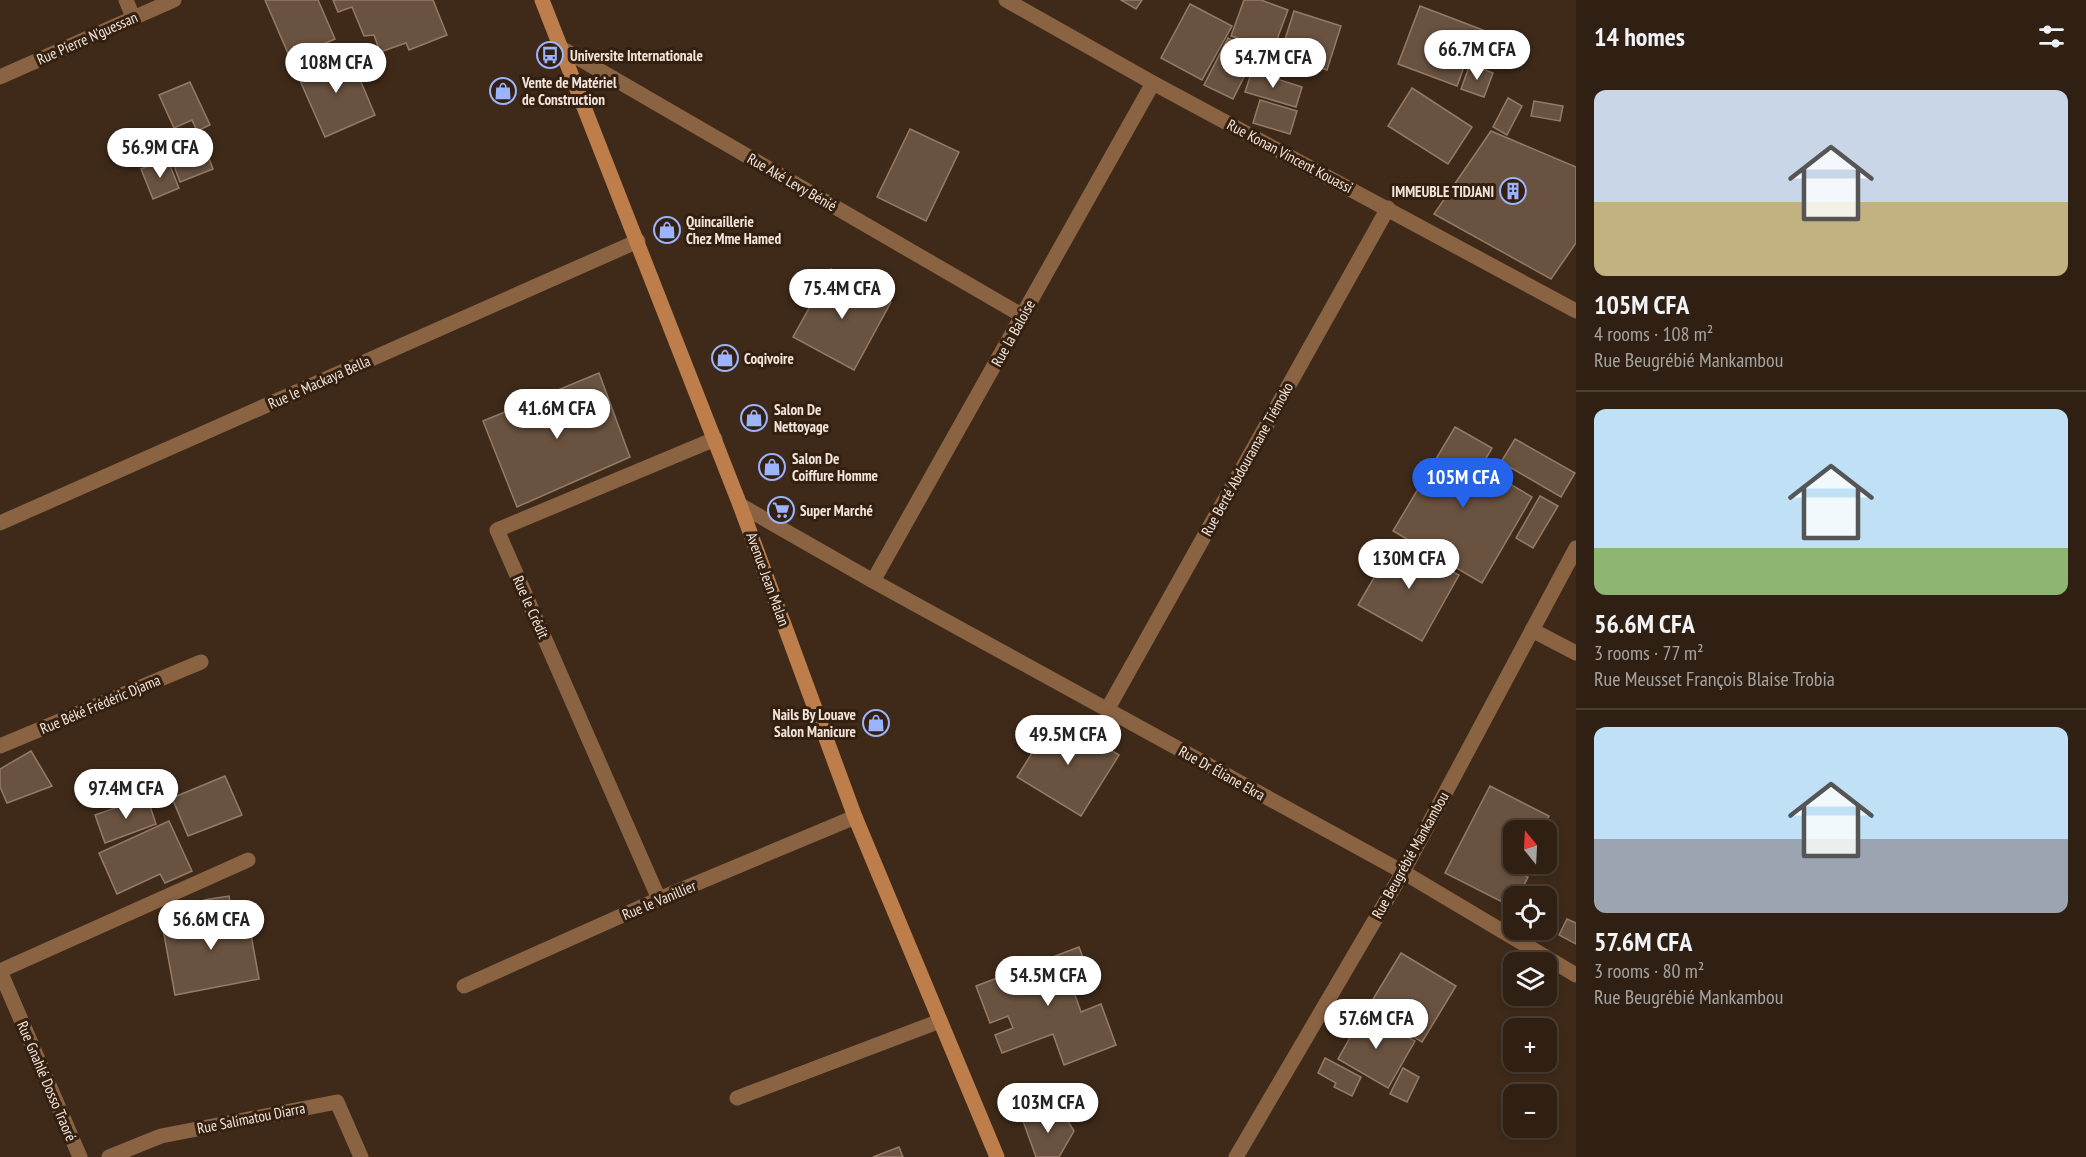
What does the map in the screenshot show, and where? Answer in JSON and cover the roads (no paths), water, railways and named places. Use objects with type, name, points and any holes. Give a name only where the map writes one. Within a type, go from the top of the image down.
[{"type":"main road","name":"Avenue Jean Malan","points":[[542,0],[715,439],[855,817],[997,1157]]},
{"type":"street","points":[[126,0],[133,17]]},
{"type":"street","name":"Rue Pierre N'guessan","points":[[0,77],[174,0]]},
{"type":"street","name":"Rue Konan Vincent Kouassi","points":[[1006,0],[1153,83],[1576,311]]},
{"type":"street","name":"Rue Aké Levy Bénié","points":[[561,48],[1023,316]]},
{"type":"street","name":"Rue la Baloise","points":[[873,581],[1153,83]]},
{"type":"street","name":"Rue Berté Abdouramane Tiémoko","points":[[1107,710],[1388,208]]},
{"type":"street","name":"Rue le Mackaya Bella","points":[[0,523],[638,241]]},
{"type":"street","name":"Rue le Crédit","points":[[659,899],[497,530],[715,439]]},
{"type":"street","name":"Rue Dr Éliane Ekra","points":[[740,505],[873,581],[1403,872],[1576,975]]},
{"type":"street","name":"Rue Beugrébié Mankambou","points":[[1236,1157],[1403,872],[1576,548]]},
{"type":"street","points":[[1532,630],[1576,653]]},
{"type":"street","name":"Rue Béké Frédéric Djama","points":[[0,746],[201,662]]},
{"type":"street","name":"Rue le Vanillier","points":[[464,986],[659,899],[855,817]]},
{"type":"street","points":[[0,971],[248,860]]},
{"type":"street","name":"Rue Gnahlé Dosso Traoré","points":[[0,971],[80,1157]]},
{"type":"street","points":[[737,1098],[940,1021]]},
{"type":"street","name":"Rue Salimatou Diarra","points":[[109,1157],[161,1136],[338,1102],[361,1157]]},
{"type":"place","name":"Universite Internationale","points":[[550,55]]},
{"type":"place","name":"Vente de Matériel de Construction","points":[[503,91]]},
{"type":"place","name":"IMMEUBLE TIDJANI","points":[[1513,191]]},
{"type":"place","name":"Quincaillerie Chez Mme Hamed","points":[[667,230]]},
{"type":"place","name":"Coqivoire","points":[[725,358]]},
{"type":"place","name":"Salon De Nettoyage","points":[[754,418]]},
{"type":"place","name":"Salon De Coiffure Homme","points":[[772,467]]},
{"type":"place","name":"Super Marché","points":[[781,510]]},
{"type":"place","name":"Nails By Louave Salon Manicure","points":[[876,723]]}]
